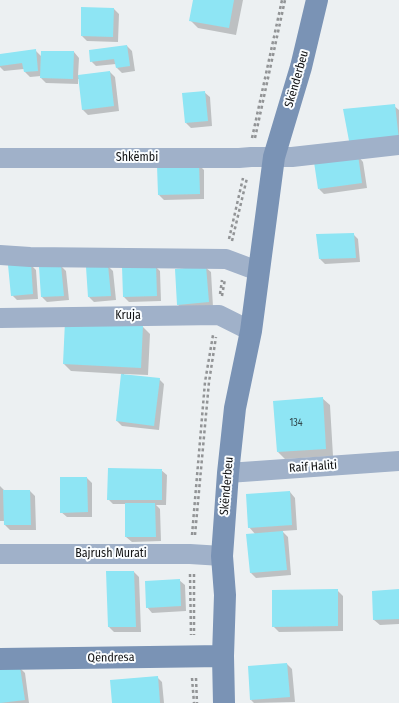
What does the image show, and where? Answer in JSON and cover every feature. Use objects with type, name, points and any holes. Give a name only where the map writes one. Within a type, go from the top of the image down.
[{"type":"main road","name":"Skënderbeu","points":[[224,703],[223,656],[225,595],[222,556],[228,473],[235,408],[251,331],[274,158],[301,67],[317,0]]},
{"type":"main road","name":"Qëndresa","points":[[0,660],[223,656]]},
{"type":"street","points":[[274,158],[399,145]]},
{"type":"street","name":"Shkëmbi","points":[[0,158],[274,158]]},
{"type":"street","points":[[0,255],[30,257],[226,259],[258,271]]},
{"type":"street","name":"Kruja","points":[[0,318],[219,315],[251,331]]},
{"type":"street","name":"Raif Haliti","points":[[228,473],[399,460]]},
{"type":"street","name":"Bajrush Murati","points":[[0,554],[190,554],[222,556]]},
{"type":"building","points":[[193,0],[234,0],[229,28],[189,21]]},
{"type":"building","points":[[81,7],[114,8],[113,37],[81,36]]},
{"type":"building","points":[[127,45],[130,66],[116,68],[114,59],[90,62],[89,50]]},
{"type":"building","points":[[36,49],[38,71],[24,72],[22,63],[0,66],[0,54]]},
{"type":"building","points":[[41,51],[74,51],[73,79],[40,78]]},
{"type":"building","points":[[110,71],[114,106],[82,110],[78,75]]},
{"type":"building","points":[[205,91],[208,121],[185,123],[182,93]]},
{"type":"building","points":[[395,104],[399,140],[350,146],[343,109]]},
{"type":"building","points":[[358,155],[362,183],[318,189],[314,162]]},
{"type":"building","points":[[199,164],[200,194],[158,195],[157,165]]},
{"type":"building","points":[[354,233],[356,258],[319,259],[316,234]]},
{"type":"building","points":[[31,263],[33,294],[11,296],[8,265]]},
{"type":"building","points":[[61,265],[64,296],[41,297],[39,267]]},
{"type":"building","points":[[108,265],[111,296],[88,297],[86,267]]},
{"type":"building","points":[[156,265],[157,296],[123,297],[122,266]]},
{"type":"building","points":[[206,266],[209,302],[177,305],[175,269]]},
{"type":"building","points":[[65,321],[143,325],[141,368],[63,364]]},
{"type":"building","points":[[121,374],[160,378],[154,426],[116,421]]},
{"type":"building","points":[[323,397],[326,449],[277,452],[273,401]]},
{"type":"building","points":[[108,468],[162,469],[162,500],[107,500]]},
{"type":"building","points":[[60,477],[87,477],[88,512],[60,513]]},
{"type":"building","points":[[3,490],[30,490],[31,525],[4,525]]},
{"type":"building","points":[[290,491],[292,525],[248,528],[246,494]]},
{"type":"building","points":[[125,503],[155,503],[156,537],[125,537]]},
{"type":"building","points":[[283,531],[287,570],[250,573],[246,534]]},
{"type":"building","points":[[106,571],[134,571],[136,627],[108,627]]},
{"type":"building","points":[[180,579],[181,606],[146,608],[145,581]]},
{"type":"building","points":[[338,589],[338,626],[272,627],[272,590]]},
{"type":"building","points":[[399,589],[399,619],[373,620],[372,591]]},
{"type":"building","points":[[287,663],[290,697],[250,700],[248,666]]},
{"type":"building","points":[[20,667],[25,700],[0,703],[0,669]]},
{"type":"building","points":[[158,676],[160,703],[112,703],[110,680]]}]
